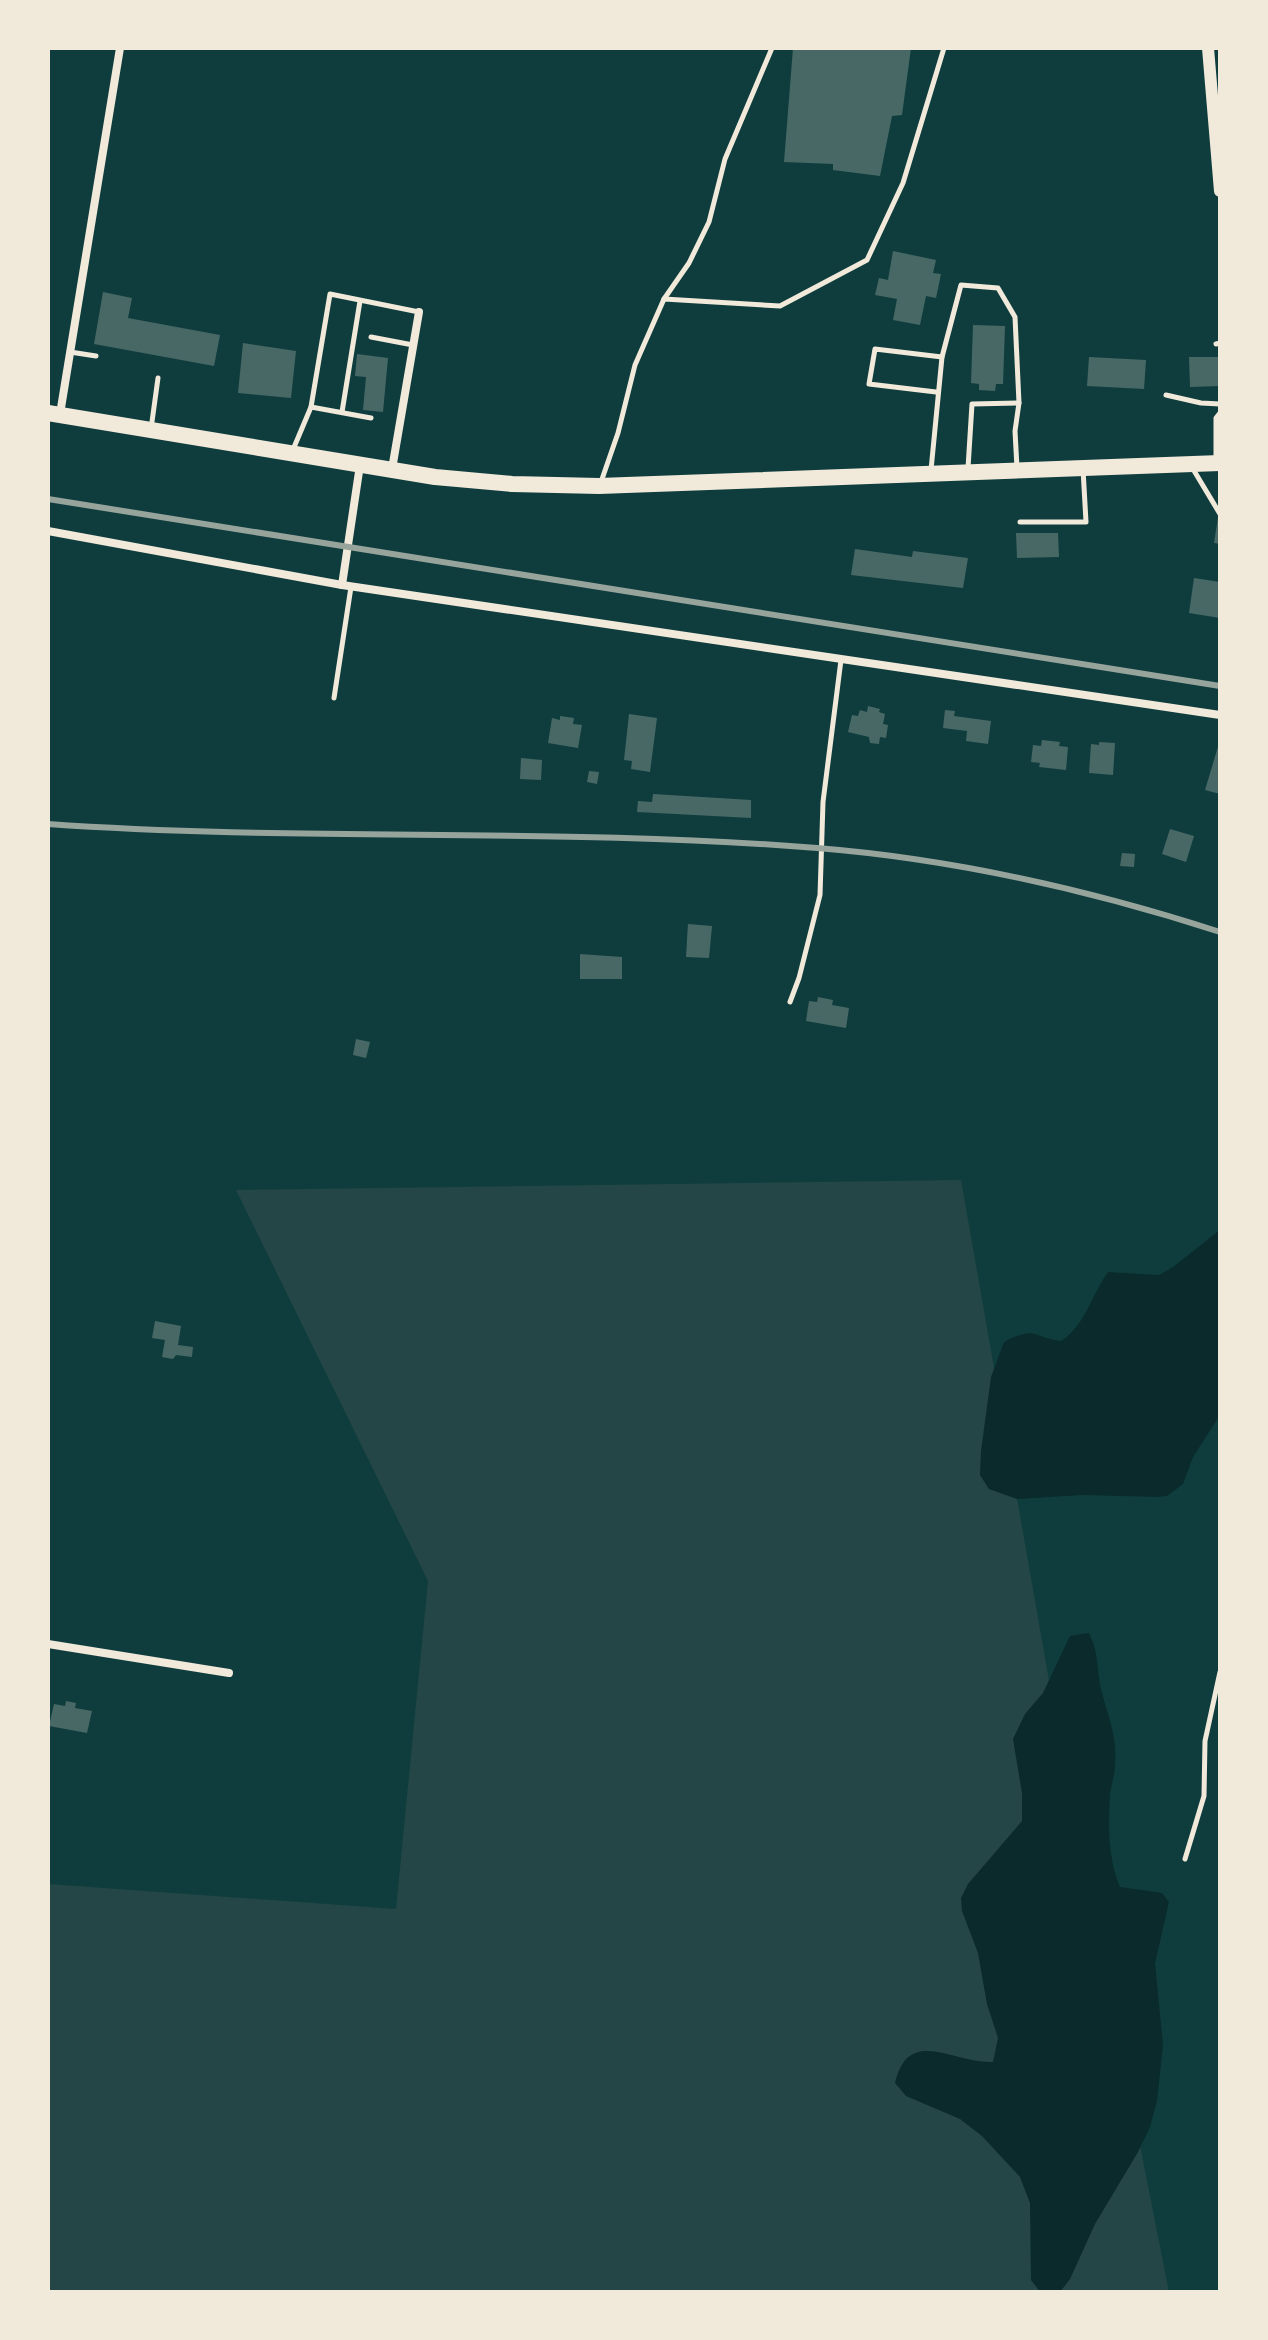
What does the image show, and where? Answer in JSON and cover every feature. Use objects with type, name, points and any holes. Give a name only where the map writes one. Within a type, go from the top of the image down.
[{"type":"main road","points":[[54,414],[392,470],[512,484],[599,486],[1218,464]]},
{"type":"street","points":[[54,414],[70,352],[120,48]]},
{"type":"street","points":[[1208,48],[1220,191]]},
{"type":"street","points":[[392,470],[419,312]]},
{"type":"street","points":[[346,586],[360,465]]},
{"type":"street","points":[[48,531],[346,586],[1220,715]]},
{"type":"street","points":[[48,1644],[229,1673]]},
{"type":"lane","points":[[599,486],[618,433],[635,365],[664,299],[689,263],[709,222],[725,159],[772,48]]},
{"type":"lane","points":[[664,299],[780,306],[867,260],[903,183],[944,48]]},
{"type":"lane","points":[[930,475],[936,392],[961,285],[998,288],[1015,317],[1019,403],[1015,431],[1017,472]]},
{"type":"lane","points":[[291,453],[311,407],[330,294],[419,312]]},
{"type":"lane","points":[[342,412],[360,301]]},
{"type":"lane","points":[[371,337],[414,345]]},
{"type":"lane","points":[[936,392],[869,384],[875,349],[942,357]]},
{"type":"lane","points":[[70,352],[96,356]]},
{"type":"lane","points":[[151,430],[158,378]]},
{"type":"lane","points":[[1166,395],[1220,404]]},
{"type":"lane","points":[[967,474],[972,404],[1019,403]]},
{"type":"lane","points":[[311,407],[371,418]]},
{"type":"lane","points":[[1218,464],[1216,418],[1220,413]]},
{"type":"lane","points":[[1190,465],[1220,514]]},
{"type":"lane","points":[[1020,522],[1086,522],[1083,469]]},
{"type":"lane","points":[[334,698],[346,586]]},
{"type":"lane","points":[[790,1002],[820,895],[823,802],[841,660]]},
{"type":"lane","points":[[1185,1859],[1204,1796],[1205,1741],[1220,1672]]},
{"type":"shaded area","points":[[961,1180],[1057,1726],[1169,2292],[48,2292],[48,1884],[396,1909],[428,1581],[236,1190]]},
{"type":"shaded area","points":[[1220,1230],[1220,1415],[1193,1457],[1183,1484],[1167,1496],[1157,1497],[1082,1495],[1017,1499],[989,1489],[980,1475],[981,1451],[991,1377],[1004,1342],[1029,1333],[1061,1341],[1076,1327],[1108,1272],[1159,1275]]},
{"type":"shaded area","points":[[1089,1633],[1115,1745],[1109,1830],[1116,1876],[1120,1887],[1162,1893],[1169,1902],[1155,1963],[1163,2045],[1157,2101],[1150,2127],[1138,2152],[1095,2224],[1070,2279],[1060,2292],[1040,2292],[1031,2280],[1030,2203],[1020,2177],[982,2136],[960,2119],[906,2096],[895,2083],[902,2066],[911,2056],[922,2051],[993,2062],[998,2038],[961,1898],[968,1884],[1022,1821],[1022,1793],[1013,1739],[1025,1714],[1043,1693],[1070,1636]]},
{"type":"building","points":[[793,48],[911,48],[902,115],[892,116],[880,176],[833,170],[833,164],[784,162]]},
{"type":"building","points":[[893,251],[936,260],[933,273],[941,274],[936,298],[926,296],[920,325],[893,320],[897,299],[875,295],[879,278],[888,280]]},
{"type":"building","points":[[103,292],[132,298],[128,318],[220,335],[214,366],[94,344]]},
{"type":"building","points":[[973,325],[1005,326],[1003,384],[996,384],[995,391],[979,390],[979,384],[971,383]]},
{"type":"building","points":[[243,343],[296,351],[291,398],[238,393]]},
{"type":"building","points":[[357,354],[388,358],[383,412],[363,410],[366,377],[355,376]]},
{"type":"building","points":[[1089,357],[1146,360],[1144,389],[1087,386]]},
{"type":"building","points":[[1189,357],[1220,357],[1220,386],[1190,387]]},
{"type":"building","points":[[1220,517],[1220,544],[1214,543]]},
{"type":"building","points":[[1016,533],[1058,533],[1059,557],[1017,558]]},
{"type":"building","points":[[855,549],[912,557],[913,551],[968,558],[963,588],[851,575]]},
{"type":"building","points":[[1194,578],[1220,582],[1220,618],[1189,613]]},
{"type":"building","points":[[868,706],[885,714],[883,724],[888,725],[886,738],[880,737],[879,744],[870,743],[869,737],[848,732],[852,715],[858,716],[860,710],[867,712]]},
{"type":"building","points":[[945,710],[955,711],[954,716],[991,721],[988,744],[966,741],[967,731],[943,728]]},
{"type":"building","points":[[629,714],[657,718],[650,772],[631,769],[632,761],[624,760]]},
{"type":"building","points":[[560,716],[574,718],[573,724],[582,725],[578,748],[548,743],[552,718],[560,720]]},
{"type":"building","points":[[1042,740],[1060,742],[1059,746],[1068,747],[1066,770],[1039,767],[1040,763],[1031,762],[1033,745],[1041,746]]},
{"type":"building","points":[[1220,740],[1220,794],[1205,790]]},
{"type":"building","points":[[1099,742],[1115,743],[1113,775],[1089,773],[1091,744],[1099,745]]},
{"type":"building","points":[[521,758],[542,760],[541,780],[520,779]]},
{"type":"building","points":[[589,771],[599,772],[597,784],[587,782]]},
{"type":"building","points":[[653,794],[751,800],[751,818],[637,812],[638,801],[652,802]]},
{"type":"building","points":[[1170,829],[1194,836],[1186,862],[1162,854]]},
{"type":"building","points":[[1122,853],[1135,854],[1134,867],[1120,866]]},
{"type":"building","points":[[688,924],[712,926],[709,958],[686,957]]},
{"type":"building","points":[[580,954],[622,957],[622,979],[580,979]]},
{"type":"building","points":[[818,997],[833,1000],[832,1005],[849,1008],[846,1028],[806,1021],[809,1001],[817,1002]]},
{"type":"building","points":[[356,1039],[370,1042],[366,1058],[353,1055]]},
{"type":"building","points":[[155,1321],[181,1326],[178,1345],[193,1347],[192,1357],[162,1357],[165,1340],[152,1338]]},
{"type":"building","points":[[66,1701],[76,1703],[75,1708],[92,1711],[87,1733],[49,1726],[54,1704],[65,1706]]},
{"type":"railway","points":[[48,499],[1220,686]]},
{"type":"railway","points":[[48,824],[240,832],[625,838],[817,848],[919,860],[1021,878],[1220,932]]}]
